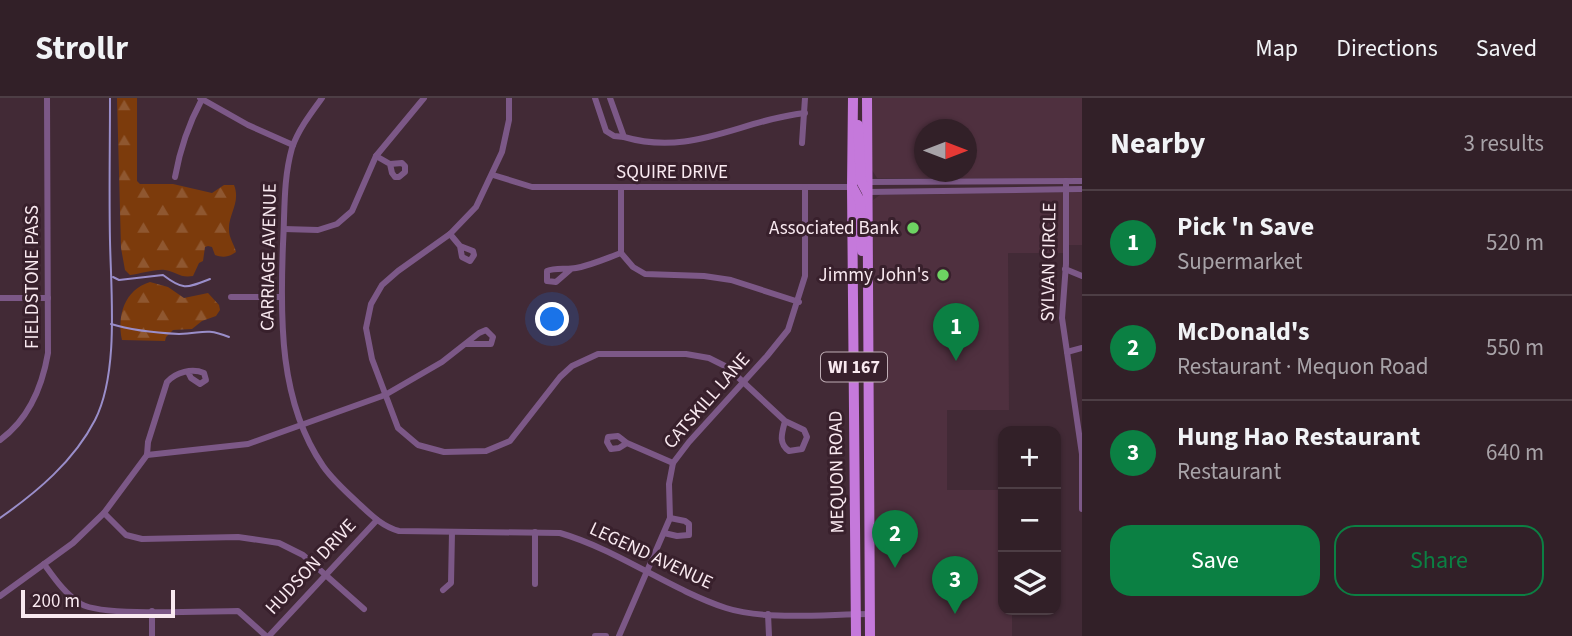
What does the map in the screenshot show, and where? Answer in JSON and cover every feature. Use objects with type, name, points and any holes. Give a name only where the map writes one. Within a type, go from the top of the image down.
[{"type":"main road","name":"MEQUON ROAD","points":[[856,636],[863,186],[867,98]]},
{"type":"main road","name":"MEQUON ROAD","points":[[853,101],[863,186],[868,279],[870,636]]},
{"type":"main road","points":[[863,186],[859,195],[860,230],[868,279]]},
{"type":"street","name":"FIELDSTONE PASS","points":[[0,440],[19,423],[38,392],[48,353],[47,98]]},
{"type":"street","name":"CARRIAGE AVENUE","points":[[302,424],[285,359],[281,298],[284,182],[293,145],[305,121],[322,98]]},
{"type":"street","points":[[284,229],[318,230],[337,224],[352,211],[376,156],[424,98]]},
{"type":"street","points":[[509,98],[509,120],[502,152],[476,207],[450,234],[382,285],[371,304],[366,328],[372,359],[398,428],[418,445],[444,452],[486,452],[510,441],[560,377],[572,366],[598,354],[687,354],[709,358],[727,367],[785,421],[804,430],[807,437],[802,449],[789,451],[783,446],[781,440],[785,421]]},
{"type":"street","points":[[595,98],[607,131],[614,136],[654,143],[691,142],[784,115],[805,113]]},
{"type":"street","points":[[610,98],[624,137]]},
{"type":"street","points":[[802,143],[805,98]]},
{"type":"street","points":[[175,177],[180,150],[201,99],[248,125],[293,145]]},
{"type":"street","points":[[376,156],[390,164]]},
{"type":"street","name":"SQUIRE DRIVE","points":[[493,175],[532,187],[621,188],[1082,181]]},
{"type":"street","name":"SYLVAN CIRCLE","points":[[1066,181],[1062,318],[1082,454],[1082,509]]},
{"type":"street","name":"SQUIRE DRIVE","points":[[863,186],[1082,189]]},
{"type":"street","name":"CATSKILL LANE","points":[[619,636],[670,518],[669,484],[673,463],[788,330],[805,276],[805,187]]},
{"type":"street","points":[[621,188],[621,253],[633,267],[645,274],[732,280],[799,302]]},
{"type":"street","points":[[450,234],[460,246]]},
{"type":"street","points":[[571,269],[621,253]]},
{"type":"street","points":[[1065,269],[1082,276]]},
{"type":"street","points":[[231,298],[281,298]]},
{"type":"street","points":[[0,299],[48,299]]},
{"type":"street","points":[[147,455],[248,444],[385,395],[442,362],[466,344]]},
{"type":"street","points":[[1068,352],[1082,348]]},
{"type":"street","points":[[0,596],[73,542],[104,513],[147,455],[148,442],[167,382],[172,376],[188,372]]},
{"type":"street","name":"LEGEND AVENUE","points":[[302,424],[325,469],[388,528],[399,531],[560,533],[584,540],[647,573],[724,607],[747,613],[870,614]]},
{"type":"street","points":[[627,443],[673,463]]},
{"type":"street","points":[[104,513],[126,535],[142,539],[238,537],[279,543],[303,555],[364,610]]},
{"type":"street","points":[[664,533],[689,535],[689,524],[685,520],[670,518]]},
{"type":"street","name":"HUDSON DRIVE","points":[[268,636],[377,520]]},
{"type":"street","points":[[443,590],[451,583],[452,532]]},
{"type":"street","points":[[535,532],[535,584]]},
{"type":"street","points":[[44,564],[65,592],[83,606],[106,611],[238,611],[268,636]]},
{"type":"street","points":[[152,611],[152,636]]},
{"type":"street","points":[[768,614],[769,636]]},
{"type":"street","points":[[595,636],[606,636]]},
{"type":"shaded area","points":[[872,98],[1082,98],[1082,178],[977,178],[977,119],[914,119],[914,178],[877,178],[872,170]]},
{"type":"shaded area","points":[[1082,192],[1082,245],[1063,245],[1063,253],[1008,253],[1009,410],[947,410],[947,490],[998,490],[998,615],[1012,615],[1012,636],[874,636],[873,200],[880,195]]},
{"type":"green space","points":[[117,98],[137,98],[137,181],[140,184],[173,184],[212,193],[224,185],[234,185],[236,197],[229,230],[236,252],[221,256],[215,255],[212,247],[205,247],[203,261],[199,263],[193,276],[161,270],[130,275],[125,270],[121,248]]},
{"type":"green space","points":[[150,282],[168,287],[184,298],[208,293],[220,310],[216,316],[202,321],[192,329],[173,330],[165,341],[122,340],[124,305],[134,291]]},
{"type":"waterway","points":[[0,518],[41,486],[65,462],[86,435],[103,401],[108,380],[112,332],[110,98]]},
{"type":"waterway","points":[[113,277],[119,280],[163,275],[181,286],[210,279]]},
{"type":"waterway","points":[[111,324],[154,332],[208,332],[229,337]]},
{"type":"place","name":"Associated Bank","points":[[913,228]]},
{"type":"place","name":"Jimmy John's","points":[[943,275]]},
{"type":"place","name":"Pick 'n Save","points":[[956,361]]},
{"type":"place","name":"McDonald's","points":[[895,568]]},
{"type":"place","name":"Hung Hao Restaurant","points":[[955,614]]}]
